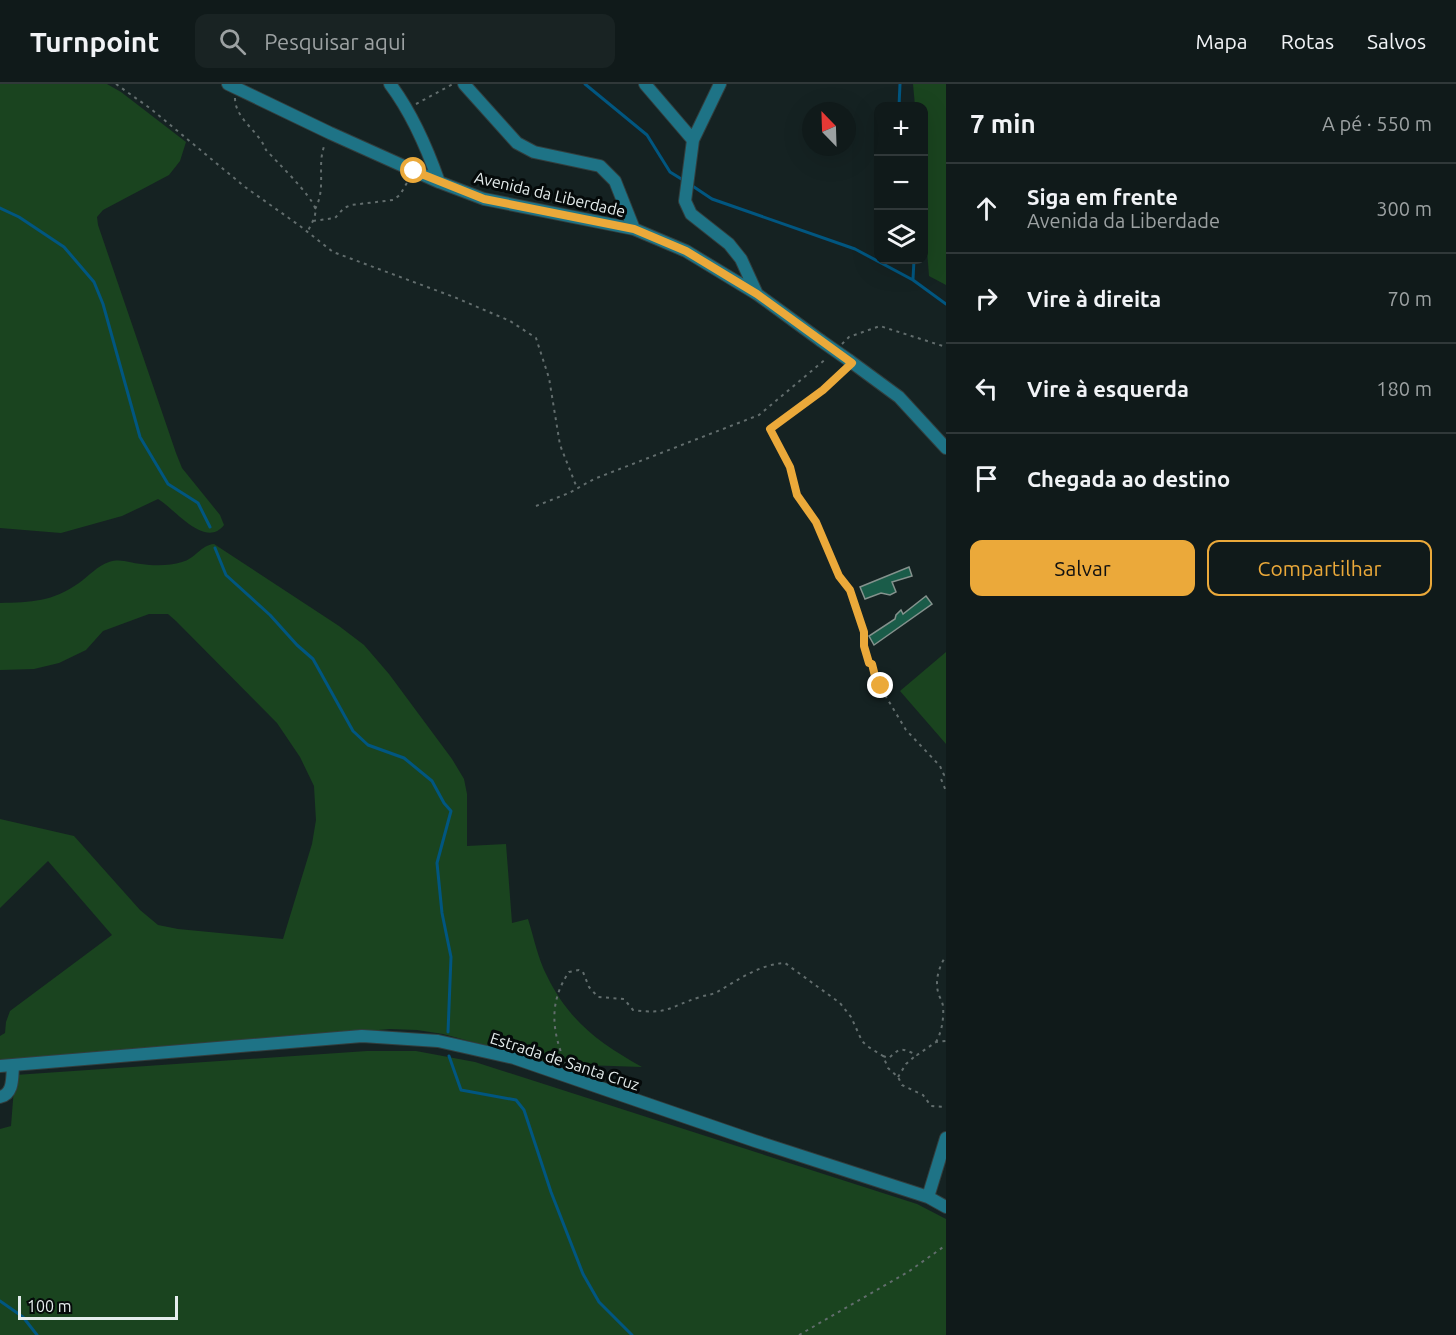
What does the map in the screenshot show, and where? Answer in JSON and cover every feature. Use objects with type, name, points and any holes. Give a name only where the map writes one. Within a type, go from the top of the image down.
[{"type":"street","points":[[390,84],[428,150],[439,182]]},
{"type":"street","points":[[464,84],[517,143],[534,152],[600,166],[615,181],[634,229]]},
{"type":"street","points":[[645,84],[693,140]]},
{"type":"street","points":[[720,84],[693,140],[685,201],[691,214],[729,244],[741,259],[757,294]]},
{"type":"street","name":"Avenida da Liberdade","points":[[232,87],[414,171],[484,199],[634,229],[686,251],[757,294],[899,397],[946,448]]},
{"type":"street","name":"Estrada de Santa Cruz","points":[[0,1066],[362,1036],[438,1041],[514,1059],[567,1076],[928,1197],[946,1207]]},
{"type":"street","points":[[0,1097],[9,1092],[13,1065]]},
{"type":"street","points":[[928,1197],[946,1138]]},
{"type":"path","points":[[116,84],[151,109],[245,187],[333,252],[454,297],[510,321],[536,338],[549,378],[560,445],[577,488]]},
{"type":"path","points":[[404,106],[422,102],[454,84]]},
{"type":"path","points":[[232,87],[236,107],[246,123],[264,142],[266,150],[307,196],[315,209]]},
{"type":"path","points":[[308,232],[322,193],[320,155],[330,133]]},
{"type":"path","points":[[313,221],[334,218],[344,208],[351,205],[393,200],[400,195],[414,171]]},
{"type":"path","points":[[835,350],[849,337],[880,326],[946,347]]},
{"type":"path","points":[[536,507],[594,479],[759,414],[828,357]]},
{"type":"path","points":[[851,362],[823,390],[770,429],[790,467],[797,495],[816,522],[839,576],[850,590],[864,632],[864,646],[876,680],[906,730],[940,766],[944,775],[941,779],[946,791]]},
{"type":"path","points":[[936,1042],[940,1035],[944,1008],[938,994],[938,978],[940,964],[946,956]]},
{"type":"path","points":[[567,1076],[566,1066],[555,1039],[553,1011],[563,981],[569,972],[579,970],[586,975],[589,987],[598,997],[624,999],[633,1010],[657,1013],[710,995],[740,978],[775,964],[785,963],[840,1003],[851,1017],[862,1041],[883,1056],[889,1058],[899,1050],[917,1055]]},
{"type":"path","points":[[898,1077],[908,1062],[917,1055],[940,1040],[946,1041]]},
{"type":"path","points":[[883,1056],[888,1068],[898,1077],[902,1085],[923,1095],[931,1106],[946,1107]]},
{"type":"path","points":[[799,1335],[908,1272],[946,1245]]},
{"type":"green space","points":[[0,84],[107,84],[121,92],[186,142],[180,161],[169,175],[103,210],[97,217],[176,453],[182,468],[220,515],[224,525],[216,531],[208,533],[199,530],[158,499],[122,516],[61,533],[0,528]]},
{"type":"green space","points":[[913,84],[946,84],[946,285],[929,276],[928,102],[915,102]]},
{"type":"green space","points":[[214,544],[339,626],[364,645],[389,674],[452,759],[464,779],[467,794],[467,846],[506,844],[512,923],[528,919],[541,963],[565,1006],[599,1040],[642,1067],[554,1064],[443,1034],[390,1029],[0,1062],[0,1036],[5,1033],[10,1011],[112,935],[48,861],[0,908],[0,819],[74,836],[140,910],[158,925],[283,939],[312,844],[316,820],[314,786],[300,757],[277,723],[176,621],[168,614],[149,614],[103,631],[86,650],[59,663],[34,669],[0,670],[0,603],[32,601],[60,594],[109,562],[172,564],[187,560],[205,547]]},
{"type":"green space","points":[[946,652],[946,744],[900,691]]},
{"type":"green space","points":[[367,1051],[416,1051],[475,1062],[917,1204],[946,1219],[946,1335],[0,1335],[0,1129],[11,1126],[15,1075]]},
{"type":"building","points":[[909,567],[912,576],[892,582],[896,592],[890,595],[881,593],[865,599],[860,587]]},
{"type":"building","points":[[926,596],[932,604],[874,645],[869,636],[895,619],[901,610],[903,614]]},
{"type":"waterway","points":[[585,84],[647,135],[670,172],[683,180]]},
{"type":"waterway","points":[[899,102],[900,84]]},
{"type":"waterway","points":[[691,185],[712,199],[855,249],[913,280],[946,304]]},
{"type":"waterway","points":[[0,208],[19,217],[64,247],[94,282],[103,304],[140,437],[168,484],[198,503],[210,527]]},
{"type":"waterway","points":[[913,279],[914,264]]},
{"type":"waterway","points":[[215,548],[226,575],[313,659],[353,731],[368,745],[404,758],[432,781],[451,811],[437,863],[442,913],[451,957],[448,1032]]},
{"type":"waterway","points":[[449,1056],[461,1090],[516,1100],[524,1110],[551,1192],[583,1274],[599,1302],[632,1335]]},
{"type":"waterway","points":[[0,1301],[23,1317],[37,1335]]},
{"type":"route","points":[[414,171],[484,199],[574,219],[634,229],[686,251],[757,294],[852,363],[823,390],[770,429],[790,467],[797,495],[816,522],[839,576],[850,590],[861,620],[864,646],[869,663],[872,664],[876,680],[881,686]]}]
